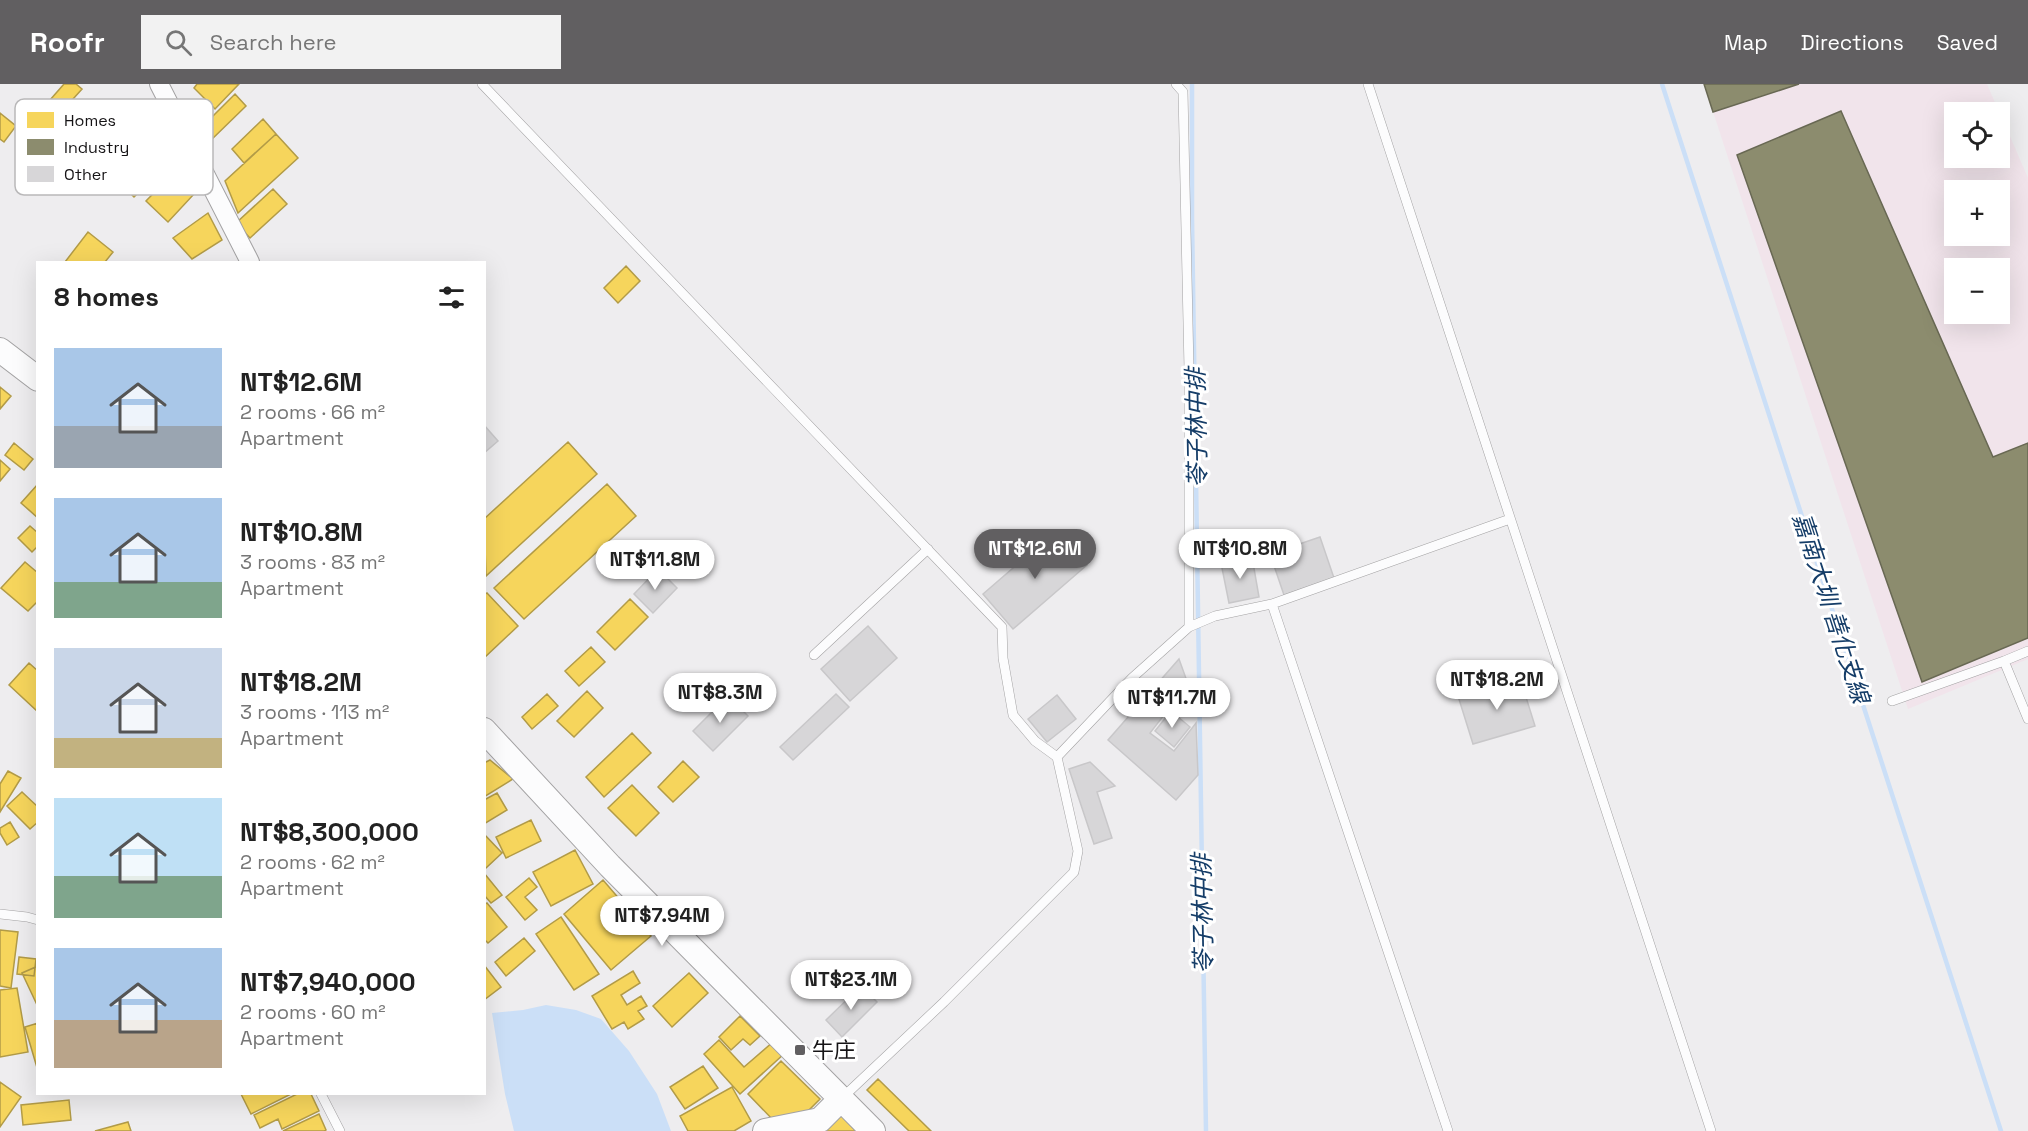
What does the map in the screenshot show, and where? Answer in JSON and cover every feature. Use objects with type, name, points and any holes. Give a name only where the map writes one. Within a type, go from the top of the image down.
[{"type":"street","points":[[159,84],[167,99]]},
{"type":"street","points":[[213,190],[249,261]]},
{"type":"street","points":[[0,350],[36,377]]},
{"type":"street","points":[[491,741],[610,866],[873,1131]]},
{"type":"street","points":[[765,1131],[806,1127],[820,1120],[842,1099]]},
{"type":"lane","points":[[482,84],[1002,627],[1003,658],[1013,715],[1035,741],[1057,757],[1078,851],[1074,872],[944,1002],[842,1099]]},
{"type":"lane","points":[[1176,84],[1183,92],[1184,116],[1192,625]]},
{"type":"lane","points":[[1368,84],[1711,1131]]},
{"type":"lane","points":[[1057,757],[1132,678],[1192,625],[1215,616],[1272,604],[1510,519]]},
{"type":"lane","points":[[814,655],[928,549]]},
{"type":"lane","points":[[1272,604],[1448,1131]]},
{"type":"lane","points":[[1892,700],[2028,651]]},
{"type":"lane","points":[[2004,661],[2028,718]]},
{"type":"lane","points":[[0,914],[36,919]]},
{"type":"lane","points":[[321,1095],[339,1131]]},
{"type":"shaded area","points":[[1704,84],[1987,84],[1995,102],[1944,102],[1944,168],[2010,168],[2010,136],[2028,178],[2028,659],[1908,709]]},
{"type":"water","points":[[546,1005],[576,1010],[601,1019],[629,1051],[657,1094],[671,1131],[514,1131],[505,1094],[492,1013]]},
{"type":"building: Homes","points":[[64,84],[76,84],[82,89],[73,99],[51,99]]},
{"type":"building: Homes","points":[[197,84],[239,84],[215,109],[213,99],[205,99],[194,88]]},
{"type":"building: Homes","points":[[235,94],[246,106],[213,138],[213,116]]},
{"type":"building: Homes","points":[[0,113],[15,127],[4,142],[0,139]]},
{"type":"building: Homes","points":[[263,119],[276,134],[244,163],[232,149]]},
{"type":"building: Homes","points":[[276,134],[298,158],[238,213],[225,181]]},
{"type":"building: Homes","points":[[273,189],[287,204],[250,238],[236,223]]},
{"type":"building: Homes","points":[[152,195],[193,195],[168,222],[146,201]]},
{"type":"building: Homes","points":[[208,213],[222,240],[192,259],[173,238]]},
{"type":"building: Homes","points":[[88,232],[113,252],[106,261],[66,261]]},
{"type":"building: Homes","points":[[626,266],[640,281],[618,303],[604,288]]},
{"type":"building: Homes","points":[[0,387],[11,396],[0,409]]},
{"type":"building: Homes","points":[[568,442],[597,474],[486,576],[486,517]]},
{"type":"building: Homes","points":[[14,443],[33,459],[24,470],[5,455]]},
{"type":"building: Homes","points":[[0,460],[10,469],[0,481]]},
{"type":"building: Homes","points":[[607,484],[636,516],[524,619],[494,588]]},
{"type":"building: Homes","points":[[36,486],[36,516],[21,503]]},
{"type":"building: Homes","points":[[30,526],[36,531],[36,548],[32,552],[18,538]]},
{"type":"building: Homes","points":[[25,562],[36,571],[36,603],[28,611],[1,588]]},
{"type":"building: Homes","points":[[486,594],[518,626],[486,656]]},
{"type":"building: Homes","points":[[630,599],[648,617],[615,650],[597,632]]},
{"type":"building: Homes","points":[[591,647],[605,662],[579,686],[565,671]]},
{"type":"building: Homes","points":[[29,663],[36,669],[36,710],[9,685]]},
{"type":"building: Homes","points":[[587,691],[603,708],[574,737],[557,721]]},
{"type":"building: Homes","points":[[547,694],[558,706],[532,729],[522,717]]},
{"type":"building: Homes","points":[[632,733],[651,753],[604,797],[586,777]]},
{"type":"building: Homes","points":[[490,760],[513,779],[486,796],[486,762]]},
{"type":"building: Homes","points":[[683,761],[699,777],[673,802],[658,787]]},
{"type":"building: Homes","points":[[8,771],[21,778],[0,812],[0,784]]},
{"type":"building: Homes","points":[[632,785],[659,813],[636,836],[608,808]]},
{"type":"building: Homes","points":[[22,792],[36,805],[36,824],[30,829],[7,806]]},
{"type":"building: Homes","points":[[497,793],[507,810],[486,823],[486,799]]},
{"type":"building: Homes","points":[[531,820],[541,841],[506,858],[496,837]]},
{"type":"building: Homes","points":[[10,822],[19,837],[7,845],[0,833],[0,828]]},
{"type":"building: Homes","points":[[486,836],[502,853],[486,868]]},
{"type":"building: Homes","points":[[575,850],[593,884],[551,906],[533,872]]},
{"type":"building: Homes","points":[[486,875],[502,895],[491,903],[486,897]]},
{"type":"building: Homes","points":[[529,878],[537,887],[525,897],[537,910],[525,920],[506,897]]},
{"type":"building: Homes","points":[[603,880],[651,936],[611,970],[564,914]]},
{"type":"building: Homes","points":[[486,904],[507,927],[488,943],[486,941]]},
{"type":"building: Homes","points":[[561,917],[599,974],[574,990],[536,934]]},
{"type":"building: Homes","points":[[0,930],[18,932],[11,988],[0,986]]},
{"type":"building: Homes","points":[[524,938],[535,951],[506,976],[495,962]]},
{"type":"building: Homes","points":[[19,957],[36,959],[34,976],[17,974]]},
{"type":"building: Homes","points":[[36,967],[36,1003],[22,973]]},
{"type":"building: Homes","points":[[486,968],[501,987],[486,998]]},
{"type":"building: Homes","points":[[633,971],[640,983],[621,995],[627,1005],[641,996],[647,1006],[638,1011],[644,1019],[628,1029],[624,1022],[612,1029],[592,996]]},
{"type":"building: Homes","points":[[689,973],[708,993],[672,1027],[653,1006]]},
{"type":"building: Homes","points":[[17,988],[28,1052],[0,1057],[0,990]]},
{"type":"building: Homes","points":[[740,1016],[760,1036],[750,1045],[743,1039],[731,1050],[719,1037]]},
{"type":"building: Homes","points":[[36,1024],[36,1064],[25,1027]]},
{"type":"building: Homes","points":[[719,1040],[744,1067],[774,1041],[785,1053],[740,1094],[704,1054]]},
{"type":"building: Homes","points":[[781,1061],[820,1099],[803,1116],[776,1123],[748,1094]]},
{"type":"building: Homes","points":[[703,1066],[718,1088],[685,1109],[670,1087]]},
{"type":"building: Homes","points":[[878,1079],[931,1131],[909,1131],[867,1090]]},
{"type":"building: Homes","points":[[0,1082],[21,1097],[0,1127]]},
{"type":"building: Homes","points":[[732,1087],[751,1121],[734,1131],[688,1131],[680,1116]]},
{"type":"building: Homes","points":[[242,1095],[289,1095],[251,1114]]},
{"type":"building: Homes","points":[[295,1095],[311,1095],[319,1111],[282,1129],[278,1119],[260,1128],[254,1115]]},
{"type":"building: Homes","points":[[69,1100],[71,1120],[23,1125],[21,1105]]},
{"type":"building: Homes","points":[[319,1114],[326,1130],[324,1131],[283,1131]]},
{"type":"building: Homes","points":[[840,1114],[856,1131],[822,1131]]},
{"type":"building: Homes","points":[[128,1122],[131,1131],[95,1131]]},
{"type":"building: Industry","points":[[1704,84],[1799,84],[1713,112]]},
{"type":"building: Industry","points":[[1841,111],[1993,457],[2028,443],[2028,638],[1922,682],[1737,155]]},
{"type":"building: Other","points":[[486,427],[498,441],[486,451]]},
{"type":"building: Other","points":[[1057,530],[1087,565],[1013,629],[983,594]]},
{"type":"building: Other","points":[[1320,537],[1334,578],[1284,595],[1270,554]]},
{"type":"building: Other","points":[[1252,557],[1259,597],[1229,603],[1221,563]]},
{"type":"building: Other","points":[[658,569],[677,588],[653,613],[634,594]]},
{"type":"building: Other","points":[[868,626],[897,658],[850,701],[821,669]]},
{"type":"building: Other","points":[[1179,659],[1188,684],[1150,733],[1174,751],[1196,723],[1198,775],[1176,800],[1108,740]]},
{"type":"building: Other","points":[[1520,678],[1535,726],[1473,744],[1458,696]]},
{"type":"building: Other","points":[[836,694],[849,707],[793,760],[780,747]]},
{"type":"building: Other","points":[[1057,695],[1076,719],[1047,742],[1028,719]]},
{"type":"building: Other","points":[[728,696],[748,716],[713,751],[693,731]]},
{"type":"building: Other","points":[[1171,711],[1190,727],[1174,747],[1155,731]]},
{"type":"building: Other","points":[[1090,762],[1115,786],[1097,792],[1112,838],[1094,844],[1069,769]]},
{"type":"building: Other","points":[[861,986],[877,1002],[842,1037],[826,1020]]},
{"type":"waterway","name":"苓子林中排","points":[[1192,84],[1206,1131]]},
{"type":"waterway","name":"嘉南大圳 善化支線","points":[[1662,84],[2001,1131]]},
{"type":"place","name":"牛庄","points":[[800,1050]]}]
